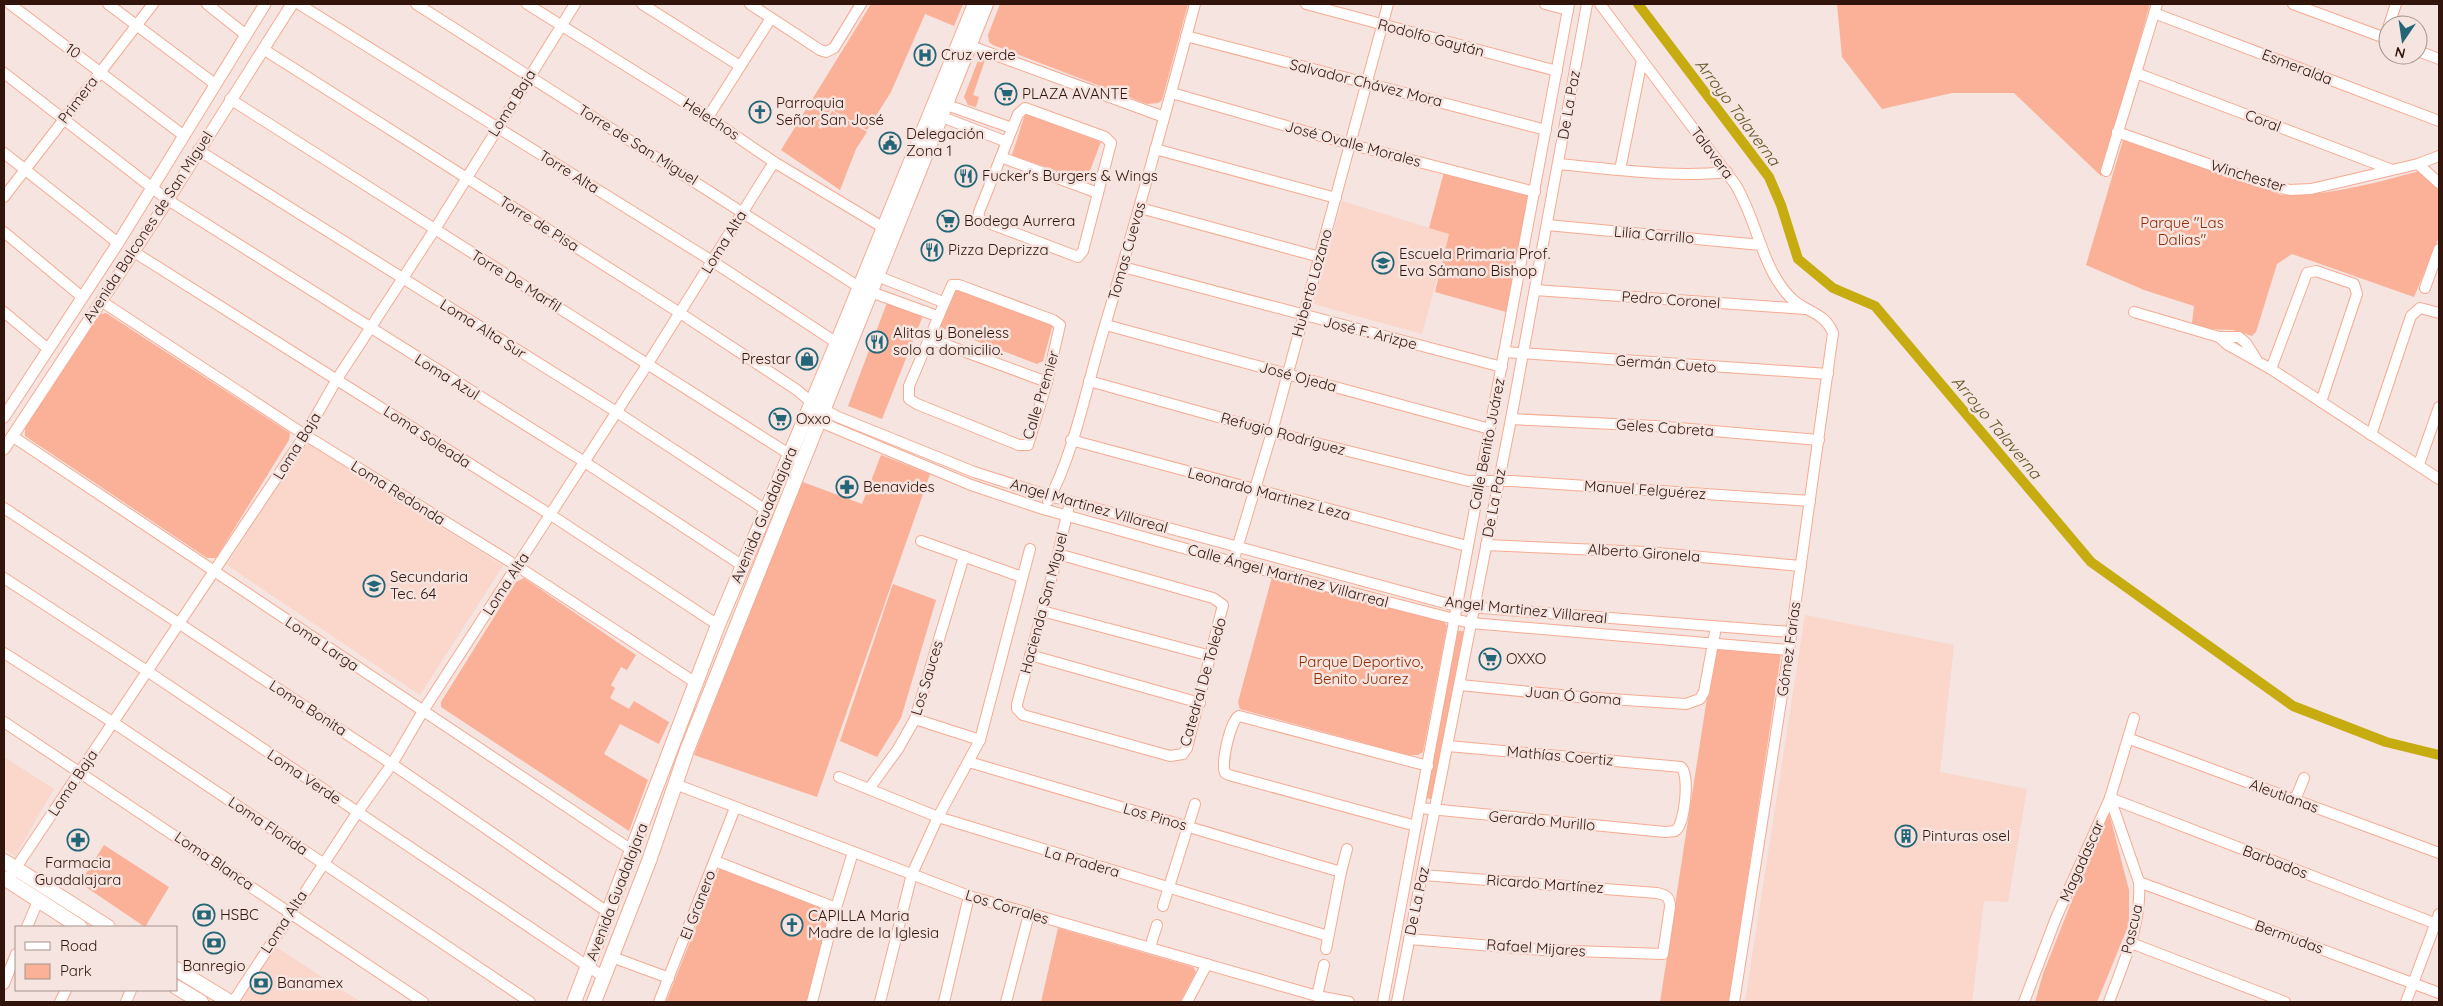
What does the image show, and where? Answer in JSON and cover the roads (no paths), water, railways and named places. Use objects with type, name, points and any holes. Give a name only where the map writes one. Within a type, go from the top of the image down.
[{"type":"main road","name":"Avenida Guadalajara","points":[[574,1002],[718,625],[789,454],[815,412],[889,231],[938,118],[964,44],[981,5]]},
{"type":"main road","name":"Avenida Guadalajara","points":[[938,118],[964,44]]},
{"type":"main road","name":"Avenida Guadalajara","points":[[594,1002],[649,861],[675,784],[802,461],[837,343],[865,289],[877,276],[889,231]]},
{"type":"main road","points":[[10,865],[100,925]]},
{"type":"main road","points":[[6,880],[78,926]]},
{"type":"main road","points":[[178,970],[231,1002]]},
{"type":"main road","points":[[178,988],[198,1001]]},
{"type":"street","name":"10","points":[[10,4],[183,135]]},
{"type":"street","points":[[108,4],[215,84]]},
{"type":"street","name":"Primera","points":[[4,197],[24,168],[153,4]]},
{"type":"street","points":[[207,4],[246,35]]},
{"type":"street","name":"Avenida Balcones de San Miguel","points":[[4,417],[7,403],[48,349],[118,242],[265,4]]},
{"type":"street","name":"Avenida Balcones de San Miguel","points":[[4,449],[168,200],[230,99],[292,4]]},
{"type":"street","name":"Torre Alta","points":[[299,4],[712,261],[837,343]]},
{"type":"street","name":"Torre de San Miguel","points":[[416,4],[865,289]]},
{"type":"street","name":"Helechos","points":[[527,4],[708,117],[774,162],[889,231]]},
{"type":"street","name":"Loma Baja","points":[[6,880],[10,865],[80,772],[114,723],[305,435],[337,379],[435,229],[574,4]]},
{"type":"street","points":[[642,4],[740,66]]},
{"type":"street","points":[[750,4],[820,50],[826,52],[834,48],[861,4]]},
{"type":"street","name":"Tomas Cuevas","points":[[1043,509],[1060,478],[1072,440],[1140,208],[1195,4]]},
{"type":"street","name":"Rodolfo Gaytán","points":[[1306,4],[1557,71]]},
{"type":"street","name":"Huberto Lozano","points":[[1233,562],[1272,432],[1388,4]]},
{"type":"street","points":[[1545,4],[1569,7]]},
{"type":"street","name":"De La Paz","points":[[1397,1002],[1511,419],[1587,4]]},
{"type":"street","name":"Talavera","points":[[1600,4],[1746,201],[1761,245],[1782,288],[1791,299],[1806,309]]},
{"type":"street","points":[[2292,4],[2378,32]]},
{"type":"street","name":"Calle Benito Juárez","points":[[1382,1002],[1428,766],[1479,481],[1569,7]]},
{"type":"street","points":[[2106,171],[2156,9]]},
{"type":"street","name":"Esmeralda","points":[[2156,9],[2439,121]]},
{"type":"street","points":[[708,117],[771,18]]},
{"type":"street","name":"Salvador Chávez Mora","points":[[1186,36],[1546,130]]},
{"type":"street","points":[[964,44],[1164,117]]},
{"type":"street","name":"Torre de Pisa","points":[[263,49],[680,313],[797,390],[815,412]]},
{"type":"street","points":[[1620,170],[1642,60]]},
{"type":"street","name":"Loma Azul","points":[[4,73],[150,188],[370,329],[583,462],[743,566]]},
{"type":"street","name":"Coral","points":[[2136,73],[2390,169]]},
{"type":"street","name":"José Ovalle Morales","points":[[1172,92],[1349,144],[1535,192]]},
{"type":"street","name":"Torre De Marfil","points":[[230,99],[647,365],[802,461]]},
{"type":"street","points":[[1024,108],[1110,139],[1110,148],[1081,255],[1075,257],[978,219],[979,212],[1012,128],[1018,114],[1024,108]]},
{"type":"street","points":[[938,118],[1012,128]]},
{"type":"street","points":[[938,118],[1007,142]]},
{"type":"street","name":"Winchester","points":[[2117,132],[2259,182],[2290,190],[2311,189],[2390,169],[2418,164],[2439,156]]},
{"type":"street","points":[[1155,149],[1336,198]]},
{"type":"street","name":"Loma Alta Sur","points":[[198,150],[615,411],[766,510]]},
{"type":"street","points":[[4,153],[118,242]]},
{"type":"street","points":[[1001,157],[1098,194]]},
{"type":"street","name":"Loma Alta","points":[[231,1002],[357,812],[392,764],[423,710],[551,515],[774,162]]},
{"type":"street","points":[[1558,164],[1620,170],[1710,174],[1726,172]]},
{"type":"street","points":[[2418,164],[2439,183]]},
{"type":"street","points":[[1140,208],[1320,257]]},
{"type":"street","name":"Lilia Carrillo","points":[[1547,225],[1761,245]]},
{"type":"street","points":[[4,232],[82,297]]},
{"type":"street","points":[[2425,288],[2435,271],[2439,249]]},
{"type":"street","name":"Loma Soleada","points":[[134,252],[551,515],[718,625]]},
{"type":"street","name":"José F. Arizpe","points":[[1123,267],[1502,367]]},
{"type":"street","points":[[2271,369],[2304,277],[2312,271],[2316,271],[2354,284],[2357,294],[2321,402]]},
{"type":"street","points":[[877,276],[943,302]]},
{"type":"street","name":"Calle Premier","points":[[952,285],[959,285],[1058,322],[1060,330],[1047,382],[1030,440],[1025,446],[917,404],[910,399],[909,386],[943,302],[952,285]]},
{"type":"street","points":[[865,289],[937,316]]},
{"type":"street","name":"Pedro Coronel","points":[[1535,290],[1806,309]]},
{"type":"street","name":"Loma Redonda","points":[[100,301],[305,435],[517,566],[696,683]]},
{"type":"street","points":[[2371,435],[2411,316],[2420,308],[2439,313]]},
{"type":"street","name":"Gómez Farías","points":[[1734,1002],[1789,650],[1833,333],[1829,323],[1820,315],[1806,309]]},
{"type":"street","points":[[4,312],[48,349]]},
{"type":"street","points":[[2134,312],[2219,336],[2228,345],[2271,369],[2371,435],[2419,464],[2439,479]]},
{"type":"street","name":"José Ojeda","points":[[1106,325],[1490,429]]},
{"type":"street","points":[[928,338],[1047,382]]},
{"type":"street","name":"Germán Cueto","points":[[1504,352],[1828,374]]},
{"type":"street","name":"Refugio Rodríguez","points":[[1089,381],[1272,432],[1459,479],[1479,481]]},
{"type":"street","points":[[2419,464],[2439,407]]},
{"type":"street","name":"Angel Martinez Villareal","points":[[815,412],[838,417],[974,472],[1050,496],[1236,548],[1456,606],[1791,632]]},
{"type":"street","name":"Calle Ángel Martínez Villarreal","points":[[815,412],[971,485],[1043,509],[1233,562],[1454,619],[1471,623],[1789,650]]},
{"type":"street","name":"Geles Cabreta","points":[[1511,419],[1655,426],[1819,440]]},
{"type":"street","name":"Loma Larga","points":[[12,436],[633,851]]},
{"type":"street","name":"Leonardo Martinez Leza","points":[[1072,440],[1467,546]]},
{"type":"street","name":"Manuel Felguérez","points":[[1479,481],[1810,501]]},
{"type":"street","name":"Hacienda San Miguel","points":[[1017,704],[1058,554],[1070,502]]},
{"type":"street","name":"Loma Bonita","points":[[4,508],[392,764],[609,913]]},
{"type":"street","points":[[921,540],[1022,577]]},
{"type":"street","name":"Alberto Gironela","points":[[1486,545],[1646,552],[1801,566]]},
{"type":"street","points":[[880,1002],[912,874],[938,817],[980,740],[1030,548]]},
{"type":"street","name":"Catedral De Toledo","points":[[1017,704],[1019,712],[1024,715],[1177,757],[1187,748],[1200,702],[1223,612],[1223,605],[1220,601],[1058,554]]},
{"type":"street","name":"Los Sauces","points":[[869,789],[898,749],[915,719],[964,556]]},
{"type":"street","name":"Loma Verde","points":[[4,578],[147,671],[604,977]]},
{"type":"street","points":[[1042,611],[1211,656]]},
{"type":"street","points":[[1712,644],[1716,627]]},
{"type":"street","name":"Juan Ó Goma","points":[[1460,685],[1580,697],[1695,703],[1704,692],[1712,644]]},
{"type":"street","name":"Loma Florida","points":[[4,653],[114,723],[530,1002]]},
{"type":"street","points":[[1030,655],[1200,702]]},
{"type":"street","points":[[1416,826],[1230,775],[1223,769],[1232,723],[1239,716],[1245,717],[1428,766]]},
{"type":"street","name":"Magadascar","points":[[2024,1002],[2056,918],[2110,798],[2130,739],[2134,718]]},
{"type":"street","points":[[915,719],[980,740]]},
{"type":"street","name":"Loma Blanca","points":[[4,722],[423,1002]]},
{"type":"street","name":"Aleutianas","points":[[2130,739],[2439,853]]},
{"type":"street","name":"Mathías Coertiz","points":[[1448,746],[1681,767],[1686,776],[1682,822],[1675,831],[1665,832]]},
{"type":"street","name":"Los Pinos","points":[[969,762],[1341,872]]},
{"type":"street","name":"La Pradera","points":[[839,777],[938,817],[1328,936]]},
{"type":"street","points":[[2295,800],[2304,778]]},
{"type":"street","name":"Los Corrales","points":[[675,784],[969,896],[1317,996],[1348,1002]]},
{"type":"street","name":"Pascua","points":[[2108,1002],[2131,943],[2139,915],[2139,882],[2110,798]]},
{"type":"street","name":"Barbados","points":[[2110,798],[2437,925]]},
{"type":"street","points":[[1163,906],[1195,804]]},
{"type":"street","name":"El Granero","points":[[659,1002],[735,808]]},
{"type":"street","name":"Gerardo Murillo","points":[[1420,808],[1435,811],[1665,832]]},
{"type":"street","points":[[1326,949],[1341,872],[1348,849]]},
{"type":"street","points":[[812,1002],[836,908],[853,852]]},
{"type":"street","points":[[715,861],[836,908]]},
{"type":"street","name":"Ricardo Martínez","points":[[1423,875],[1666,895],[1670,900],[1670,907],[1663,954]]},
{"type":"street","name":"Bermudas","points":[[2139,882],[2439,993]]},
{"type":"street","points":[[944,1002],[969,896]]},
{"type":"street","points":[[27,926],[38,901]]},
{"type":"street","points":[[1006,1002],[1028,914]]},
{"type":"street","points":[[2406,1002],[2437,925],[2439,914]]},
{"type":"street","points":[[1150,947],[1157,925]]},
{"type":"street","name":"Rafael Mijares","points":[[1409,939],[1542,950],[1663,954]]},
{"type":"street","points":[[2131,943],[2285,1002]]},
{"type":"street","points":[[4,984],[15,956]]},
{"type":"street","points":[[612,957],[669,978]]},
{"type":"street","points":[[1187,1002],[1207,964]]},
{"type":"street","points":[[1317,996],[1324,965]]},
{"type":"waterway","name":"Arroyo Talaverna","points":[[1638,4],[1769,177],[1781,205],[1798,259],[1833,288],[1875,306],[2091,562],[2293,706],[2386,742],[2439,755]]},
{"type":"place","name":"Cruz verde","points":[[925,55]]},
{"type":"place","name":"PLAZA AVANTE","points":[[1006,94]]},
{"type":"place","name":"Parroquia Señor San José","points":[[760,112]]},
{"type":"place","name":"Delegación Zona 1","points":[[890,143]]},
{"type":"place","name":"Fucker's Burgers & Wings","points":[[966,176]]},
{"type":"place","name":"Bodega Aurrera","points":[[948,221]]},
{"type":"place","name":"Pizza Deprizza","points":[[932,250]]},
{"type":"place","name":"Escuela Primaria Prof. Eva Sámano Bishop","points":[[1383,263]]},
{"type":"place","name":"Alitas y Boneless solo a domicilio.","points":[[877,342]]},
{"type":"place","name":"Prestar","points":[[807,359]]},
{"type":"place","name":"Oxxo","points":[[780,419]]},
{"type":"place","name":"Benavides","points":[[847,487]]},
{"type":"place","name":"Secundaria Tec. 64","points":[[374,586]]},
{"type":"place","name":"OXXO","points":[[1490,659]]},
{"type":"place","name":"Pinturas osel","points":[[1906,836]]},
{"type":"place","name":"Farmacia Guadalajara","points":[[78,840]]},
{"type":"place","name":"HSBC","points":[[204,915]]},
{"type":"place","name":"CAPILLA Maria Madre de la Iglesia","points":[[792,925]]},
{"type":"place","name":"Banregio","points":[[214,943]]},
{"type":"place","name":"Banamex","points":[[261,983]]},
{"type":"park label","name":"Parque \"Las Dalias\"","points":[[2182,232]]},
{"type":"park label","name":"Parque Deportivo, Benito Juarez","points":[[1361,670]]}]
